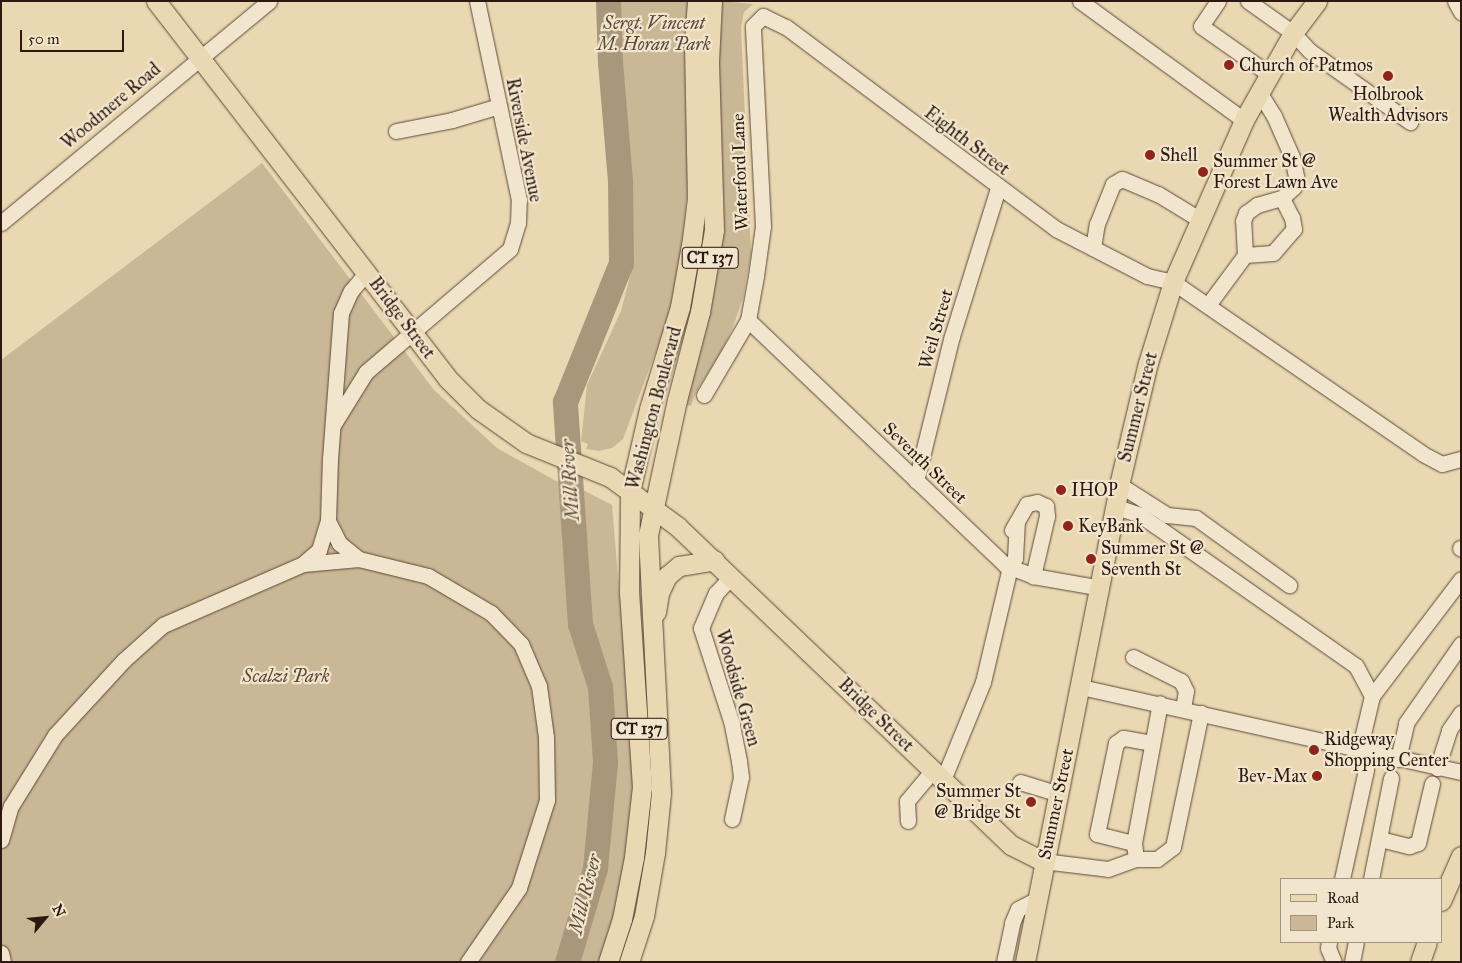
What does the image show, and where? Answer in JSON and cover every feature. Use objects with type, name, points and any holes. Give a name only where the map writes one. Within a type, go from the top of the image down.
[{"type":"main road","name":"Bridge Street","points":[[156,1],[448,378],[478,409],[526,443],[588,467],[630,492],[652,508],[732,576],[1011,845],[1043,861]]},
{"type":"main road","name":"Washington Boulevard","points":[[608,962],[622,919],[634,857],[642,787],[629,593],[630,492],[649,409],[680,307],[692,239],[697,201],[694,44],[697,1]]},
{"type":"main road","name":"Washington Boulevard","points":[[629,962],[646,907],[661,794],[648,574],[648,535],[652,508],[700,312],[714,230],[709,62],[712,1]]},
{"type":"main road","name":"Summer Street","points":[[1025,962],[1038,899],[1043,861],[1081,687],[1120,485],[1148,363],[1173,282],[1244,120],[1293,34],[1316,1]]},
{"type":"main road","points":[[653,638],[659,593],[667,576],[679,566],[714,560]]},
{"type":"main road","points":[[1442,899],[1461,856]]},
{"type":"main road","points":[[1420,962],[1426,943]]},
{"type":"street","name":"Woodmere Road","points":[[1,223],[200,56],[269,1]]},
{"type":"street","name":"Riverside Avenue","points":[[333,425],[366,372],[510,249],[518,223],[519,200],[476,1]]},
{"type":"street","points":[[1080,1],[1244,120]]},
{"type":"street","points":[[1218,1],[1201,26],[1269,74]]},
{"type":"street","points":[[1248,1],[1293,34],[1310,51],[1410,122]]},
{"type":"street","points":[[1456,1],[1461,12]]},
{"type":"street","name":"Eighth Street","points":[[753,26],[763,16],[786,27],[998,188],[1056,229],[1147,276],[1173,282]]},
{"type":"street","name":"Waterford Lane","points":[[704,395],[748,320],[763,226],[753,26]]},
{"type":"street","points":[[1208,305],[1245,255],[1243,221],[1246,213],[1257,205],[1282,198],[1294,187],[1296,176],[1292,157],[1274,116],[1259,92]]},
{"type":"street","points":[[396,131],[452,120],[499,106]]},
{"type":"street","points":[[1093,248],[1096,224],[1113,184],[1122,179],[1158,194],[1164,200],[1199,219]]},
{"type":"street","name":"Weil Street","points":[[916,481],[952,336],[998,188]]},
{"type":"street","points":[[1245,255],[1273,253],[1294,229],[1292,218],[1282,198]]},
{"type":"street","points":[[1,840],[10,806],[55,735],[124,660],[163,625],[303,564],[320,550],[328,521],[341,314],[351,290],[367,272]]},
{"type":"street","points":[[1173,282],[1423,454],[1442,464],[1461,459]]},
{"type":"street","name":"Seventh Street","points":[[748,320],[916,481],[1010,567],[1033,576],[1101,588]]},
{"type":"street","points":[[1120,485],[1156,511],[1167,516],[1196,518],[1289,585]]},
{"type":"street","points":[[908,821],[907,801],[938,775],[983,682],[1010,567],[1007,557],[1010,534],[1027,504],[1037,502],[1046,506],[1047,516],[1033,576]]},
{"type":"street","points":[[1116,507],[1140,515],[1356,662],[1372,696]]},
{"type":"street","points":[[328,521],[339,543],[359,559]]},
{"type":"street","points":[[303,564],[359,559],[428,576],[491,613],[521,644],[539,686],[546,737],[546,800],[542,816],[519,888],[468,962]]},
{"type":"street","name":"Woodside Green","points":[[732,576],[716,593],[701,628],[732,724],[739,762],[741,777],[732,819]]},
{"type":"street","points":[[1359,751],[1372,696],[1461,579]]},
{"type":"street","points":[[1398,759],[1406,723],[1461,644]]},
{"type":"street","points":[[1133,657],[1181,681],[1186,691],[1183,708]]},
{"type":"street","points":[[1081,687],[1183,708],[1359,751],[1461,772]]},
{"type":"street","points":[[1136,859],[1134,843],[1160,703]]},
{"type":"street","points":[[1043,861],[1108,869],[1136,859],[1157,859],[1173,847],[1201,713]]},
{"type":"street","points":[[1437,768],[1449,730],[1461,714]]},
{"type":"street","points":[[1134,843],[1102,836],[1097,834],[1096,828],[1116,743],[1123,738],[1152,743]]},
{"type":"street","points":[[1342,878],[1366,770]]},
{"type":"street","points":[[1371,878],[1391,778]]},
{"type":"street","points":[[1020,782],[1057,793]]},
{"type":"street","points":[[1380,839],[1409,846],[1418,843],[1432,784]]},
{"type":"street","points":[[1004,962],[1012,923],[1018,909],[1038,899]]},
{"type":"street","points":[[1329,943],[1328,948],[1334,962]]},
{"type":"street","points":[[1352,962],[1356,943]]},
{"type":"street","points":[[1,953],[3,962]]},
{"type":"green space","name":"Sergt. Vincent M. Horan Park","points":[[619,1],[688,1],[688,190],[677,286],[666,324],[623,439],[612,448],[599,451],[586,449],[588,444],[581,441],[587,385],[621,311],[634,261]]},
{"type":"green space","name":"Sergt. Vincent M. Horan Park","points":[[721,1],[753,4],[744,12],[741,27],[751,254],[743,298],[733,327],[722,350],[696,392],[691,406],[686,405],[711,309],[722,231],[718,59]]},
{"type":"green space","name":"Scalzi Park","points":[[262,163],[434,390],[497,448],[556,481],[581,489],[612,505],[635,780],[624,885],[602,962],[1,962],[1,360]]},
{"type":"waterway","name":"Mill River","points":[[567,962],[595,868],[605,762],[600,687],[580,624],[565,402],[621,263],[620,181],[610,62],[608,1]]},
{"type":"place","name":"Church of Patmos","points":[[1229,65]]},
{"type":"place","name":"Holbrook Wealth Advisors","points":[[1388,76]]},
{"type":"place","name":"Shell","points":[[1150,155]]},
{"type":"place","name":"Summer St @ Forest Lawn Ave","points":[[1203,172]]},
{"type":"place","name":"IHOP","points":[[1061,490]]},
{"type":"place","name":"KeyBank","points":[[1068,526]]},
{"type":"place","name":"Summer St @ Seventh St","points":[[1091,559]]},
{"type":"place","name":"Ridgeway Shopping Center","points":[[1314,750]]},
{"type":"place","name":"Bev-Max","points":[[1317,776]]},
{"type":"place","name":"Summer St @ Bridge St","points":[[1031,802]]}]
